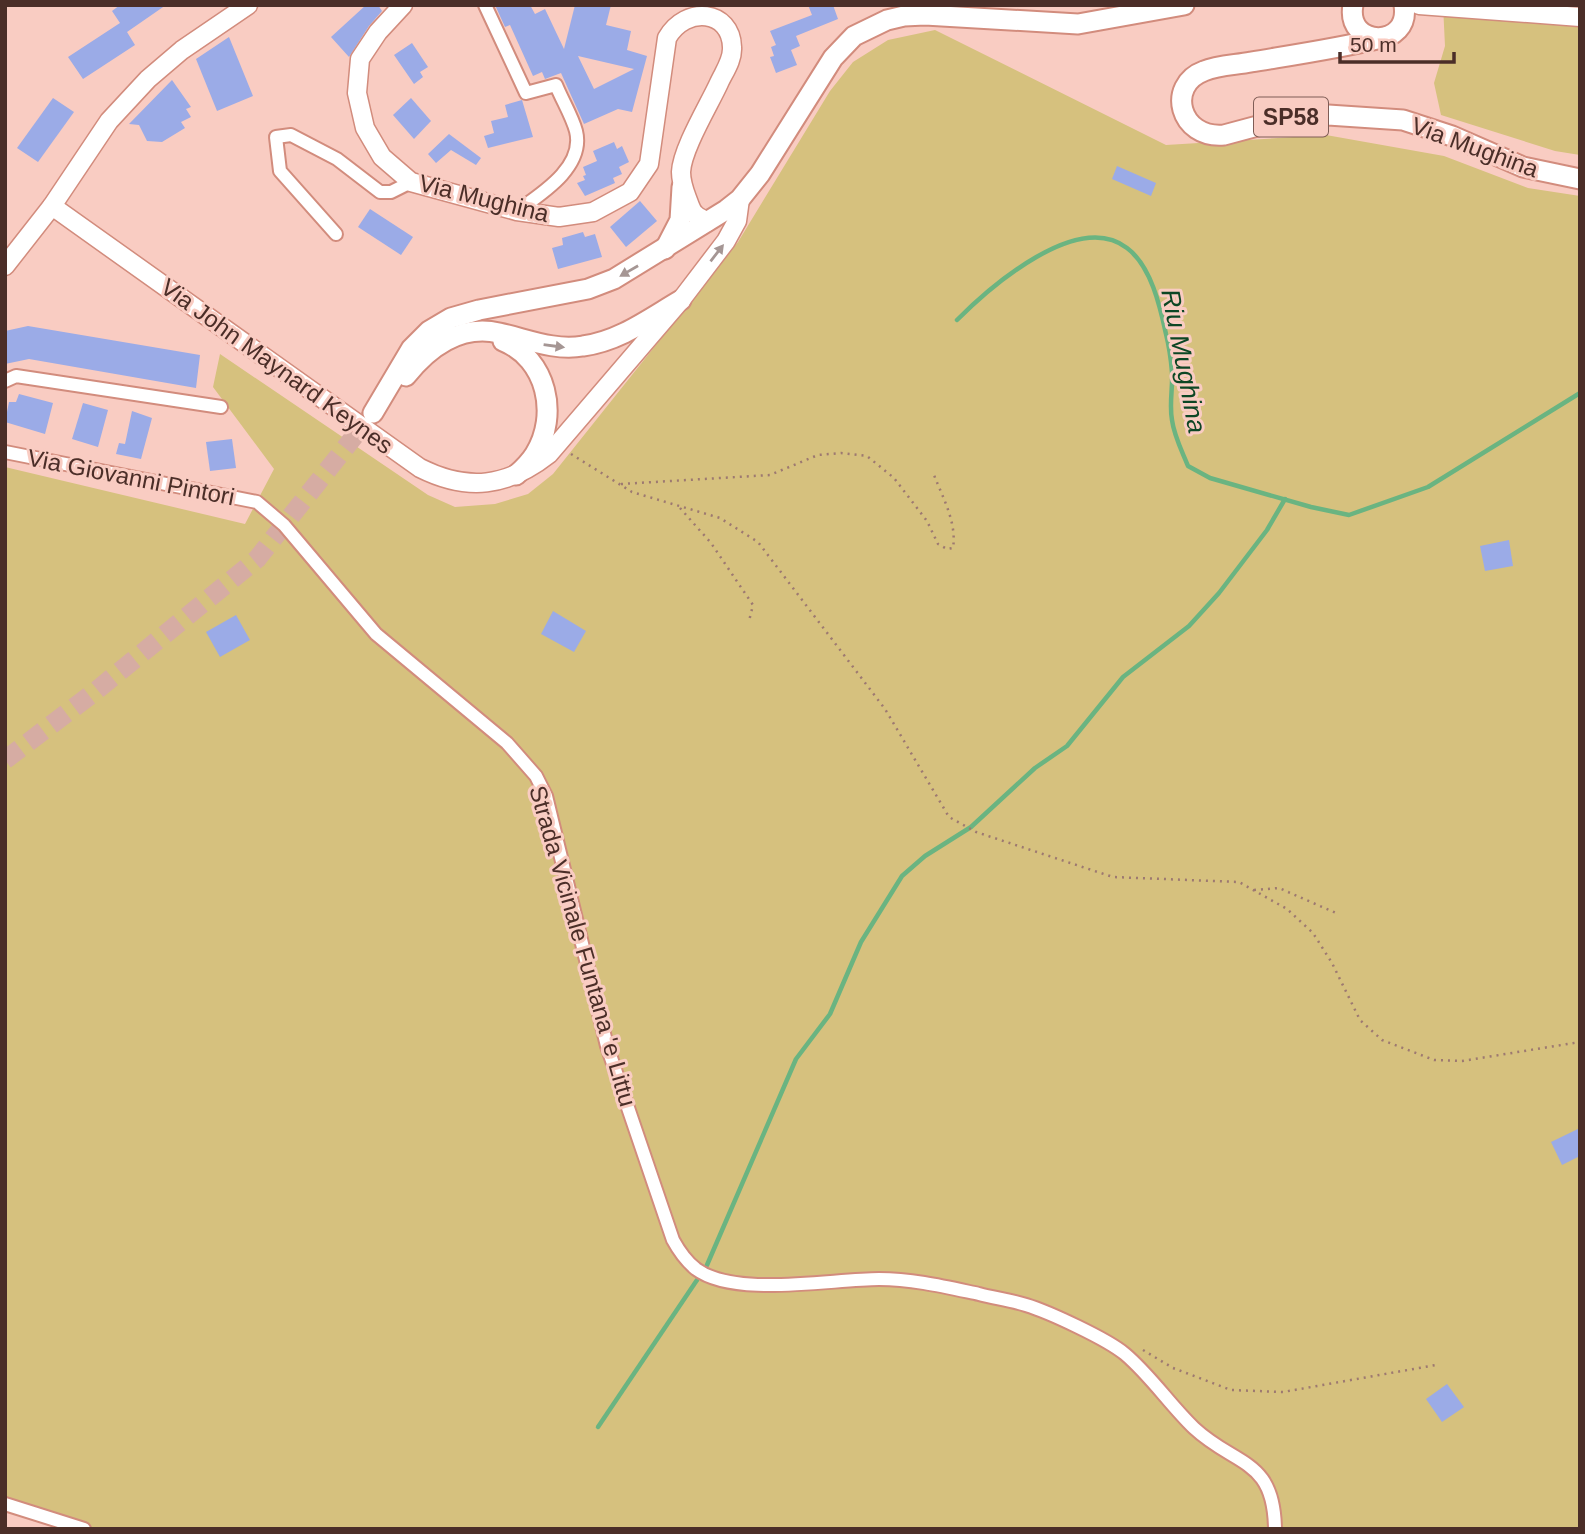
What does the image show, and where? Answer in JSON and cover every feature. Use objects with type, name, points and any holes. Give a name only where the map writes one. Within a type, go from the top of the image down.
[{"type":"main road","points":[[681,300],[630,331],[585,346],[562,348],[495,332],[457,334],[434,346],[373,413],[411,349],[429,331],[451,318],[588,289],[614,279],[708,222],[740,199],[760,174],[833,58],[854,36],[870,27],[904,16],[1078,24],[1184,5]]},
{"type":"main road","points":[[1330,50],[1389,36],[1412,10]]},
{"type":"main road","points":[[1351,12],[1363,34],[1377,39]]},
{"type":"main road","points":[[1330,50],[1351,12]]},
{"type":"main road","name":"Via Mughina","points":[[1330,50],[1203,71],[1186,85],[1182,107],[1185,118],[1192,127],[1212,136],[1291,117],[1328,115],[1404,120],[1452,136],[1523,167],[1580,179]]},
{"type":"main road","points":[[665,249],[680,220],[682,187]]},
{"type":"main road","points":[[457,334],[483,335],[508,342],[528,358],[542,379],[548,404],[541,442],[528,463],[516,475]]},
{"type":"street","points":[[5,266],[52,206],[109,121],[148,79],[182,50],[248,5]]},
{"type":"street","name":"Via Mughina","points":[[403,5],[378,32],[360,59],[356,93],[365,128],[382,157],[411,183],[517,211],[559,217],[593,212],[630,192],[649,164],[667,38],[681,21],[702,11],[727,31],[732,49],[731,59],[697,128],[681,170],[682,187]]},
{"type":"street","points":[[485,5],[526,93],[556,85],[577,141],[573,157],[561,176],[517,211]]},
{"type":"street","points":[[1412,10],[1580,17]]},
{"type":"street","points":[[336,234],[281,171],[276,137],[291,135],[337,159],[380,192],[391,192],[411,183]]},
{"type":"street","points":[[682,187],[693,213],[708,222]]},
{"type":"street","name":"Via John Maynard Keynes","points":[[52,206],[420,468],[447,479],[473,484],[491,483],[516,475],[549,454],[681,300],[726,241],[737,220],[740,199]]},
{"type":"street","points":[[5,381],[16,376],[221,407]]},
{"type":"street","name":"Via Giovanni Pintori","points":[[5,452],[257,502]]},
{"type":"street","name":"Strada Vicinale Funtana 'e Littu","points":[[257,502],[284,526],[376,634],[507,743],[536,776],[546,796],[607,1046],[673,1240],[684,1258],[697,1270],[717,1279],[756,1285],[880,1279],[931,1284],[1026,1305],[1075,1326],[1125,1353],[1196,1430],[1251,1465],[1262,1476],[1272,1497],[1275,1529]]},
{"type":"street","points":[[5,1504],[84,1529]]},
{"type":"street","points":[[35,1513],[47,1529]]},
{"type":"path","points":[[556,445],[632,492],[720,518],[758,542],[885,709],[949,817],[976,832],[1113,877],[1239,882],[1287,909],[1313,933],[1332,963],[1360,1020],[1382,1040],[1434,1060],[1462,1061],[1580,1042]]},
{"type":"path","points":[[621,484],[771,475],[818,455],[841,453],[867,456],[894,478],[927,521],[938,544],[947,549],[953,548],[953,525],[934,475]]},
{"type":"path","points":[[677,505],[711,543],[753,606],[748,621]]},
{"type":"path","points":[[1254,890],[1279,888],[1336,913]]},
{"type":"path","points":[[1125,1353],[1134,1347],[1174,1368],[1231,1390],[1283,1392],[1436,1366]]},
{"type":"shaded area","points":[[1443,5],[1580,5],[1580,155],[1555,151],[1441,115],[1434,83],[1445,46]]},
{"type":"shaded area","points":[[935,30],[1166,145],[1326,135],[1444,156],[1528,188],[1580,196],[1580,1529],[84,1529],[5,1504],[5,467],[245,524],[274,469],[213,387],[220,354],[428,495],[455,507],[495,504],[528,494],[553,474],[738,242],[830,91],[853,62],[888,40]]},
{"type":"building","points":[[120,5],[166,5],[127,32],[135,45],[83,79],[68,57],[120,23],[112,11]]},
{"type":"building","points":[[366,5],[378,5],[382,11],[349,57],[331,37]]},
{"type":"building","points":[[495,5],[530,5],[535,14],[545,9],[564,49],[575,5],[611,5],[606,25],[631,31],[627,50],[647,56],[632,112],[618,109],[584,124],[561,73],[545,79],[542,72],[533,76],[510,25],[505,27]],"holes":[[[578,56],[634,69],[594,89]]]},
{"type":"building","points":[[808,5],[833,5],[838,19],[796,36],[800,46],[791,50],[797,65],[776,73],[770,57],[774,56],[771,47],[776,45],[770,31],[812,15]]},
{"type":"building","points":[[229,37],[253,96],[217,111],[196,59]]},
{"type":"building","points":[[412,43],[428,67],[420,72],[423,77],[414,84],[394,55]]},
{"type":"building","points":[[172,80],[191,107],[186,109],[191,117],[181,122],[185,128],[162,142],[147,141],[139,125],[129,124]]},
{"type":"building","points":[[53,98],[74,112],[38,162],[17,148]]},
{"type":"building","points":[[411,98],[431,121],[414,139],[393,115]]},
{"type":"building","points":[[522,100],[533,137],[488,148],[484,136],[494,133],[491,121],[508,117],[505,105]]},
{"type":"building","points":[[449,134],[481,158],[476,165],[451,150],[436,163],[428,154]]},
{"type":"building","points":[[614,142],[617,149],[622,146],[629,162],[619,167],[622,174],[613,178],[615,183],[585,196],[577,183],[585,180],[583,167],[597,161],[593,151]]},
{"type":"building","points":[[1117,166],[1156,183],[1151,196],[1112,179]]},
{"type":"building","points":[[640,201],[657,221],[626,247],[610,227]]},
{"type":"building","points":[[370,209],[413,237],[401,255],[358,227]]},
{"type":"building","points":[[583,232],[585,237],[595,234],[602,257],[558,269],[552,248],[563,245],[562,238]]},
{"type":"building","points":[[28,326],[200,355],[196,388],[29,359],[5,364],[5,331]]},
{"type":"building","points":[[19,394],[53,403],[45,434],[5,422],[9,402],[16,402]]},
{"type":"building","points":[[83,403],[108,410],[98,447],[72,439]]},
{"type":"building","points":[[132,411],[152,418],[141,459],[116,454],[119,443],[125,444]]},
{"type":"building","points":[[232,439],[236,468],[210,471],[206,442]]},
{"type":"building","points":[[1509,540],[1513,566],[1485,571],[1480,546]]},
{"type":"building","points":[[553,611],[586,631],[574,652],[541,634]]},
{"type":"building","points":[[236,615],[250,640],[220,657],[206,632]]},
{"type":"building","points":[[1580,1128],[1580,1156],[1562,1165],[1551,1142]]},
{"type":"building","points":[[1447,1384],[1464,1407],[1442,1422],[1426,1399]]},
{"type":"waterway","name":"Riu Mughina","points":[[957,320],[1013,272],[1061,245],[1085,238],[1107,239],[1127,248],[1148,276],[1161,311],[1172,367],[1173,426],[1188,466],[1210,478],[1349,515],[1428,487],[1580,393]]},
{"type":"waterway","points":[[707,1265],[796,1059],[830,1014],[861,942],[902,876],[925,856],[971,827],[1035,768],[1067,746],[1123,677],[1189,626],[1219,593],[1267,530],[1285,499]]},
{"type":"waterway","points":[[598,1427],[697,1280]]},
{"type":"tunnel","points":[[5,760],[97,690],[257,559],[372,414]]}]
